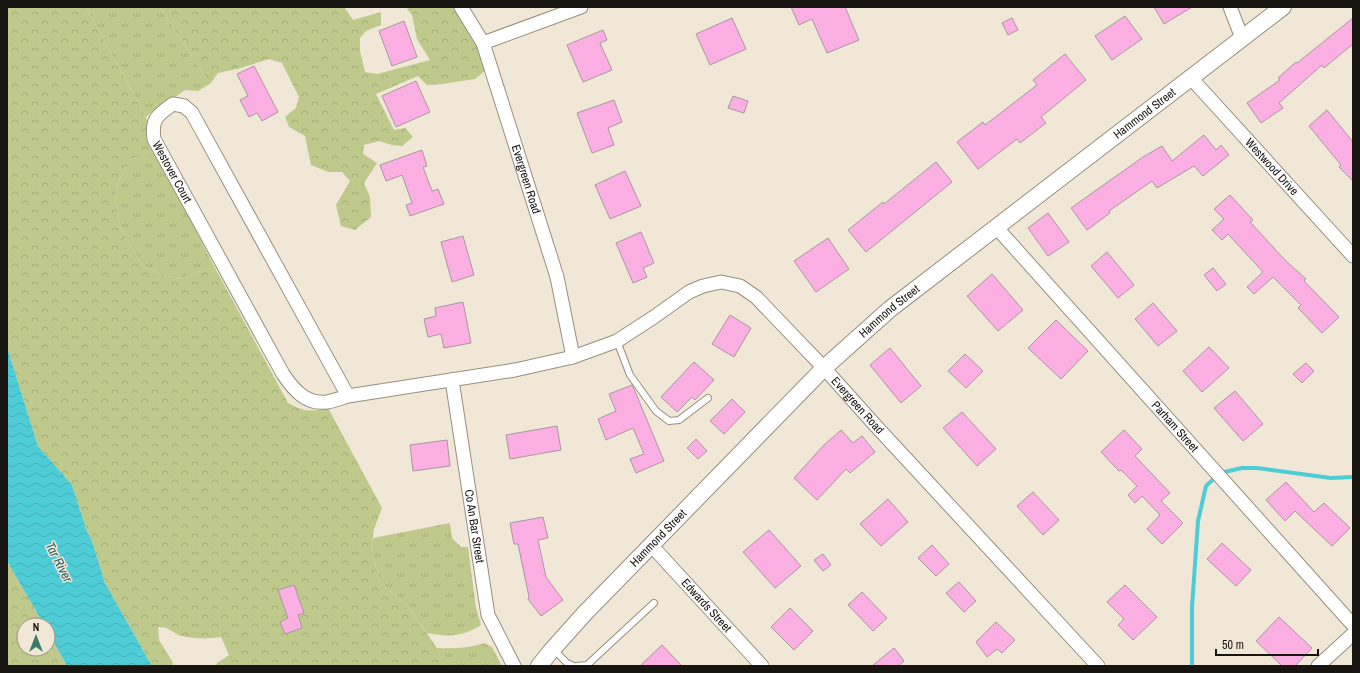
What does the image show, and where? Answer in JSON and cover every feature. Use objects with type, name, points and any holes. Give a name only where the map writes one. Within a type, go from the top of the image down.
[{"type":"street","name":"Evergreen Road","points":[[461,7],[483,43],[557,277],[573,357]]},
{"type":"street","points":[[483,43],[580,7]]},
{"type":"street","points":[[1230,7],[1242,38]]},
{"type":"street","name":"Hammond Street","points":[[540,666],[553,648],[585,612],[824,368],[890,309],[1283,7]]},
{"type":"street","name":"Westwood Drive","points":[[1191,78],[1353,256]]},
{"type":"street","name":"Westover Court","points":[[173,104],[184,106],[192,113],[348,396],[326,402],[312,402],[300,395],[283,374],[154,139],[154,120],[158,115],[173,104]]},
{"type":"street","name":"Parham Street","points":[[996,227],[1353,625]]},
{"type":"street","name":"Evergreen Road","points":[[348,396],[515,370],[573,357],[617,341],[689,292],[703,286],[721,282],[740,286],[756,297],[824,368],[1098,666]]},
{"type":"street","name":"Co An Bar Street","points":[[452,380],[488,615],[514,666]]},
{"type":"street","name":"Edwards Street","points":[[651,545],[762,666]]},
{"type":"street","points":[[1318,666],[1353,634]]},
{"type":"lane","points":[[617,341],[630,375],[656,411],[669,421],[679,420],[708,398]]},
{"type":"lane","points":[[578,666],[587,665],[654,603]]},
{"type":"lane","points":[[553,648],[567,663],[574,666]]},
{"type":"green space","points":[[7,7],[86,7],[146,117],[153,146],[149,151],[131,160],[119,180],[115,199],[121,229],[143,266],[161,274],[179,279],[201,271],[215,268],[288,403],[308,410],[328,408],[382,508],[374,529],[371,549],[380,583],[407,605],[437,648],[444,666],[216,666],[217,663],[229,655],[221,637],[187,637],[179,635],[169,629],[158,627],[159,640],[172,661],[173,666],[152,666],[105,583],[72,485],[38,446],[7,347]]},
{"type":"green space","points":[[86,7],[160,7],[210,84],[198,91],[185,90],[156,108],[146,117]]},
{"type":"green space","points":[[160,7],[344,7],[353,20],[381,12],[381,25],[366,31],[360,38],[360,51],[365,72],[377,74],[430,60],[417,39],[412,15],[407,9],[409,7],[454,7],[473,37],[486,70],[475,79],[442,84],[427,85],[418,76],[376,94],[394,130],[405,128],[413,137],[402,146],[379,141],[364,145],[363,154],[377,163],[364,183],[370,197],[371,217],[355,230],[341,226],[336,205],[350,181],[342,172],[328,172],[311,165],[305,136],[289,127],[285,117],[296,108],[299,97],[282,63],[269,59],[241,68],[218,73],[210,84]]},
{"type":"green space","points":[[153,146],[215,268],[201,271],[179,279],[161,274],[143,266],[121,229],[115,199],[119,180],[131,160],[149,151]]},
{"type":"green space","points":[[450,523],[452,538],[461,547],[468,547],[476,608],[481,625],[468,632],[455,635],[427,633],[407,605],[380,583],[371,549],[373,538]]},
{"type":"green space","points":[[7,561],[39,617],[16,617],[16,657],[56,657],[56,646],[67,666],[7,666]]},
{"type":"green space","points":[[484,643],[492,647],[502,666],[444,666],[437,648],[461,648]]},
{"type":"water","name":"Tar River","points":[[7,347],[38,446],[72,485],[105,583],[152,666],[67,666],[56,646],[56,617],[39,617],[7,561]]},
{"type":"building","points":[[791,7],[845,7],[859,40],[827,53],[812,19],[799,25]]},
{"type":"building","points":[[1154,7],[1192,7],[1164,24]]},
{"type":"building","points":[[1125,16],[1142,39],[1112,60],[1095,36]]},
{"type":"building","points":[[732,18],[746,49],[710,65],[696,34]]},
{"type":"building","points":[[1012,18],[1018,30],[1008,35],[1002,23]]},
{"type":"building","points":[[1353,18],[1353,44],[1324,68],[1322,65],[1279,103],[1283,108],[1261,123],[1247,103],[1280,80],[1278,78],[1296,62],[1297,63]]},
{"type":"building","points":[[404,21],[417,57],[392,66],[379,31]]},
{"type":"building","points":[[603,30],[607,40],[600,43],[612,70],[583,82],[567,45]]},
{"type":"building","points":[[1065,54],[1086,80],[1041,117],[1046,123],[1020,143],[1017,139],[978,169],[957,142],[983,122],[985,125],[1037,85],[1033,80]]},
{"type":"building","points":[[254,66],[278,112],[262,121],[257,113],[249,117],[240,100],[248,96],[237,74]]},
{"type":"building","points":[[416,81],[430,112],[396,127],[382,96]]},
{"type":"building","points":[[733,96],[748,101],[744,113],[728,108]]},
{"type":"building","points":[[614,100],[622,122],[608,128],[614,145],[592,153],[577,113]]},
{"type":"building","points":[[1327,110],[1353,142],[1353,181],[1339,167],[1341,165],[1309,126]]},
{"type":"building","points":[[1204,135],[1216,150],[1221,145],[1229,155],[1203,176],[1194,166],[1157,188],[1152,181],[1109,211],[1110,213],[1087,230],[1071,208],[1143,157],[1162,146],[1172,161]]},
{"type":"building","points":[[422,150],[427,166],[423,167],[432,191],[438,189],[444,204],[410,216],[406,205],[412,203],[402,175],[386,181],[380,165]]},
{"type":"building","points":[[936,162],[952,182],[866,252],[848,230],[883,202],[884,204]]},
{"type":"building","points":[[625,171],[641,206],[610,219],[595,185]]},
{"type":"building","points":[[1230,195],[1253,220],[1250,222],[1285,260],[1306,279],[1304,281],[1339,317],[1322,333],[1298,308],[1301,305],[1273,277],[1254,294],[1247,287],[1263,272],[1228,234],[1222,240],[1212,230],[1224,219],[1214,209]]},
{"type":"building","points":[[1048,213],[1069,242],[1048,256],[1028,228]]},
{"type":"building","points":[[641,232],[654,263],[643,268],[647,277],[633,283],[616,243]]},
{"type":"building","points":[[463,236],[474,275],[452,282],[441,242]]},
{"type":"building","points":[[828,238],[849,269],[816,292],[794,261]]},
{"type":"building","points":[[1107,252],[1134,285],[1118,298],[1091,266]]},
{"type":"building","points":[[1213,268],[1226,284],[1217,291],[1204,275]]},
{"type":"building","points":[[992,274],[1023,310],[998,331],[967,296]]},
{"type":"building","points":[[463,302],[471,343],[444,348],[441,334],[428,337],[424,319],[436,316],[435,308]]},
{"type":"building","points":[[1153,303],[1177,331],[1158,346],[1135,319]]},
{"type":"building","points":[[730,315],[751,328],[734,357],[712,344]]},
{"type":"building","points":[[1056,320],[1088,351],[1061,379],[1028,348]]},
{"type":"building","points":[[1209,347],[1229,368],[1202,392],[1183,371]]},
{"type":"building","points":[[890,348],[921,386],[901,403],[870,365]]},
{"type":"building","points":[[965,354],[983,371],[966,388],[948,371]]},
{"type":"building","points":[[694,362],[714,380],[695,400],[692,397],[677,412],[661,397]]},
{"type":"building","points":[[1306,363],[1314,371],[1302,383],[1293,374]]},
{"type":"building","points":[[632,385],[664,461],[636,473],[630,459],[644,454],[633,428],[606,440],[598,419],[616,411],[609,394]]},
{"type":"building","points":[[1235,391],[1263,424],[1243,441],[1214,408]]},
{"type":"building","points":[[732,399],[745,412],[724,434],[710,421]]},
{"type":"building","points":[[962,412],[996,449],[977,466],[943,428]]},
{"type":"building","points":[[557,426],[561,450],[510,459],[506,435]]},
{"type":"building","points":[[841,430],[853,443],[862,436],[875,452],[850,473],[846,469],[817,500],[794,478],[824,445]]},
{"type":"building","points":[[1124,430],[1142,449],[1135,456],[1170,493],[1161,501],[1183,523],[1162,544],[1147,529],[1160,515],[1142,496],[1135,503],[1128,495],[1137,486],[1121,470],[1119,471],[1101,452]]},
{"type":"building","points":[[696,439],[707,451],[698,459],[687,448]]},
{"type":"building","points":[[447,440],[450,466],[413,471],[410,445]]},
{"type":"building","points":[[1286,482],[1314,512],[1324,503],[1350,528],[1332,546],[1295,511],[1285,521],[1266,500]]},
{"type":"building","points":[[1033,492],[1059,520],[1043,535],[1017,506]]},
{"type":"building","points":[[888,499],[908,522],[881,546],[860,524]]},
{"type":"building","points":[[543,517],[548,538],[538,540],[546,577],[563,600],[541,616],[528,599],[529,597],[518,544],[514,544],[510,523]]},
{"type":"building","points":[[769,530],[801,566],[775,588],[743,552]]},
{"type":"building","points":[[1222,543],[1251,570],[1236,586],[1207,559]]},
{"type":"building","points":[[932,545],[949,564],[936,576],[918,558]]},
{"type":"building","points":[[823,554],[831,565],[823,571],[814,560]]},
{"type":"building","points":[[959,582],[976,601],[964,612],[946,593]]},
{"type":"building","points":[[294,585],[304,613],[298,615],[302,628],[285,634],[280,622],[288,618],[278,590]]},
{"type":"building","points":[[1125,585],[1157,617],[1133,640],[1118,625],[1124,619],[1107,602]]},
{"type":"building","points":[[862,592],[887,618],[873,631],[848,605]]},
{"type":"building","points":[[790,608],[813,631],[794,650],[771,627]]},
{"type":"building","points":[[1279,617],[1312,648],[1295,666],[1282,666],[1256,641]]},
{"type":"building","points":[[996,622],[1015,640],[1002,653],[997,649],[987,657],[976,642]]},
{"type":"building","points":[[662,645],[682,666],[640,666]]},
{"type":"building","points":[[894,648],[904,661],[898,666],[872,666]]},
{"type":"waterway","points":[[1192,666],[1192,607],[1198,521],[1206,486],[1220,473],[1242,468],[1257,468],[1331,478],[1353,477]]}]
